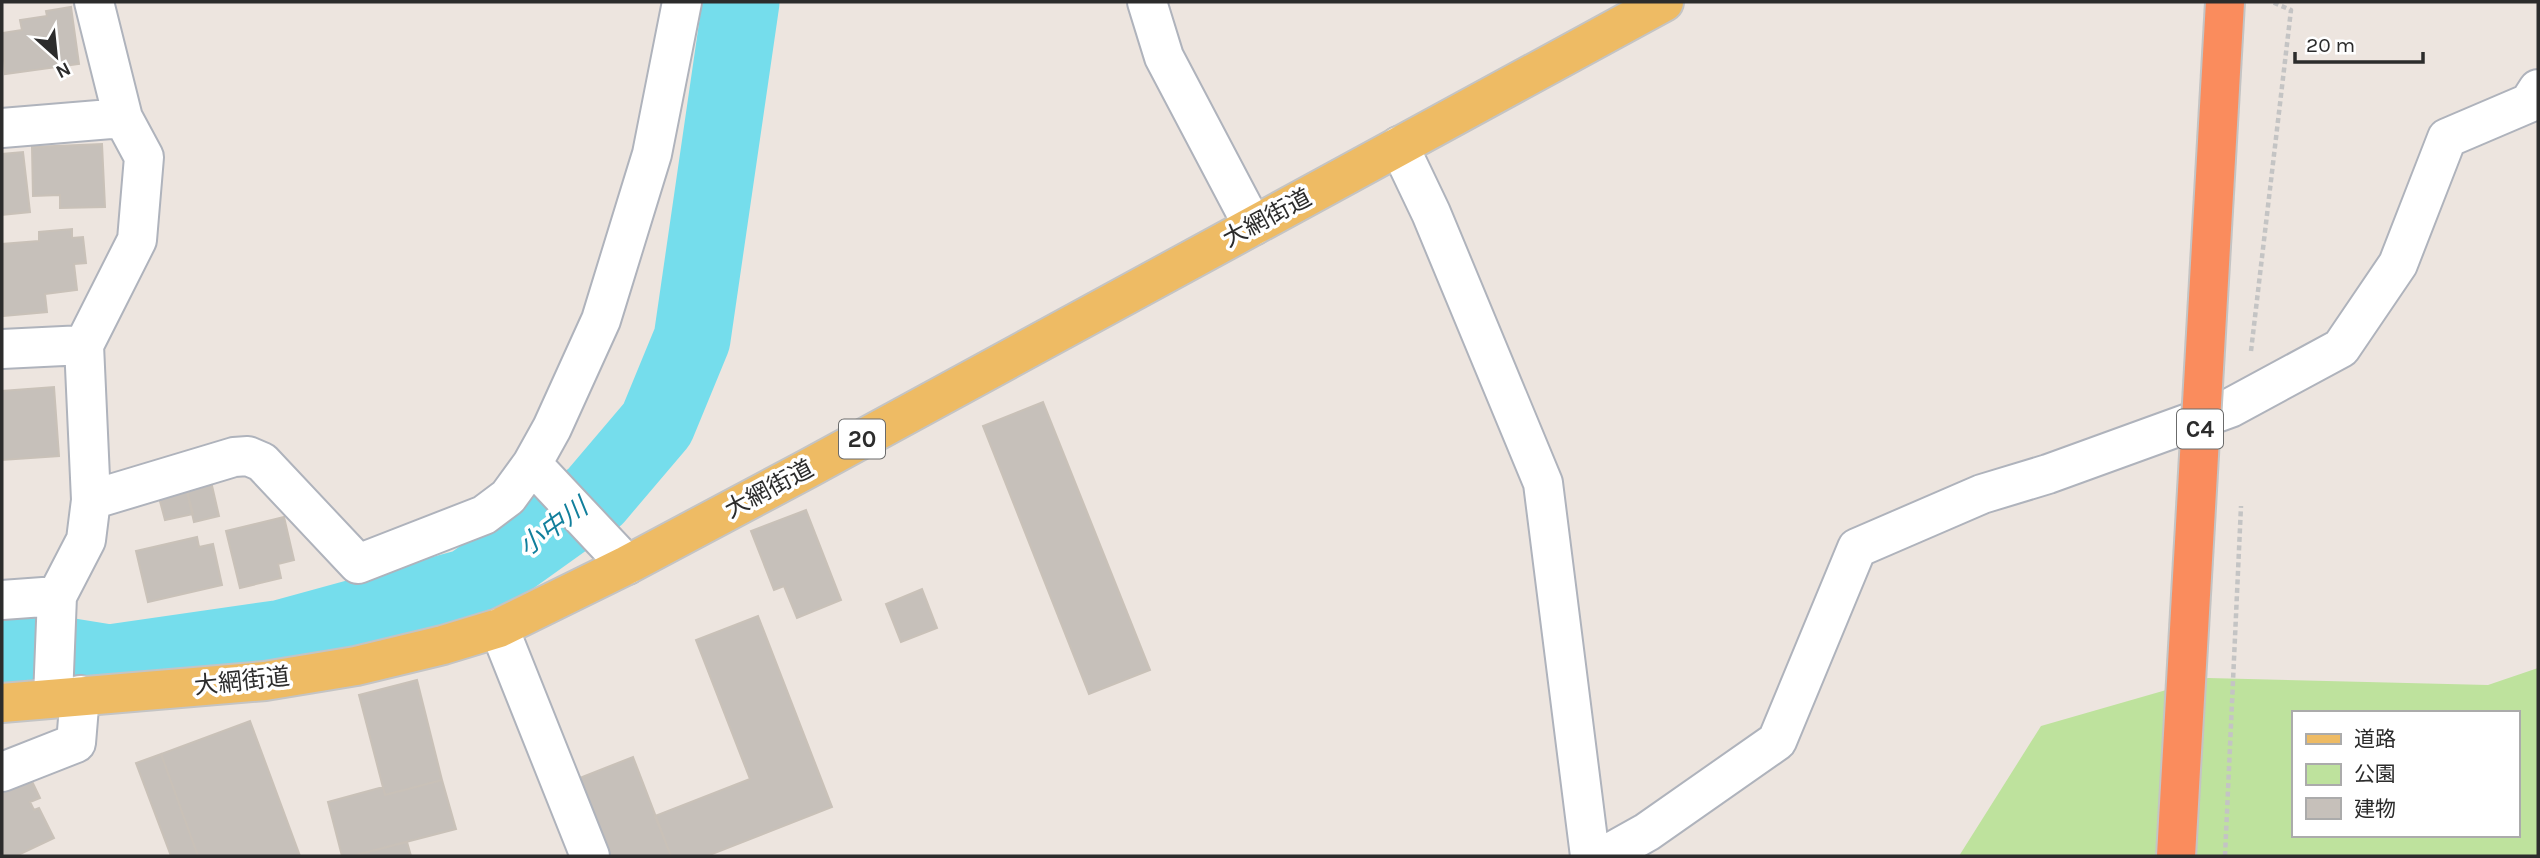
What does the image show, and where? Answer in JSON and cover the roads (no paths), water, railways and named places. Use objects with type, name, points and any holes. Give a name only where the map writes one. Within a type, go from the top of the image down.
[{"type":"highway","name":"C4","points":[[2176,856],[2225,2]]},
{"type":"main road","name":"大網街道","points":[[2,703],[278,678],[356,666],[499,628],[626,565],[1664,2]]},
{"type":"street","points":[[2,772],[76,743],[66,697],[57,596],[86,540],[91,500],[84,345],[137,240],[144,157],[123,118],[94,2]]},
{"type":"street","points":[[91,500],[234,457],[248,456],[262,462],[358,564],[484,515],[508,497],[532,464],[552,428],[601,320],[652,154],[682,2]]},
{"type":"street","points":[[1147,2],[1164,57],[1253,226]]},
{"type":"street","points":[[1604,856],[1647,832],[1777,741],[1857,548],[1982,494],[2061,470],[2230,408],[2341,348],[2398,264],[2447,138],[2529,103],[2538,89]]},
{"type":"street","points":[[2,128],[123,118]]},
{"type":"street","points":[[1399,146],[1431,213],[1543,483],[1590,856]]},
{"type":"street","points":[[2,349],[84,345]]},
{"type":"street","points":[[532,464],[626,565]]},
{"type":"street","points":[[2,600],[57,596]]},
{"type":"street","points":[[499,628],[590,856]]},
{"type":"waterway","name":"小中川","points":[[2,649],[16,648],[109,663],[283,638],[469,587],[595,497],[657,424],[692,339],[741,2]]}]
